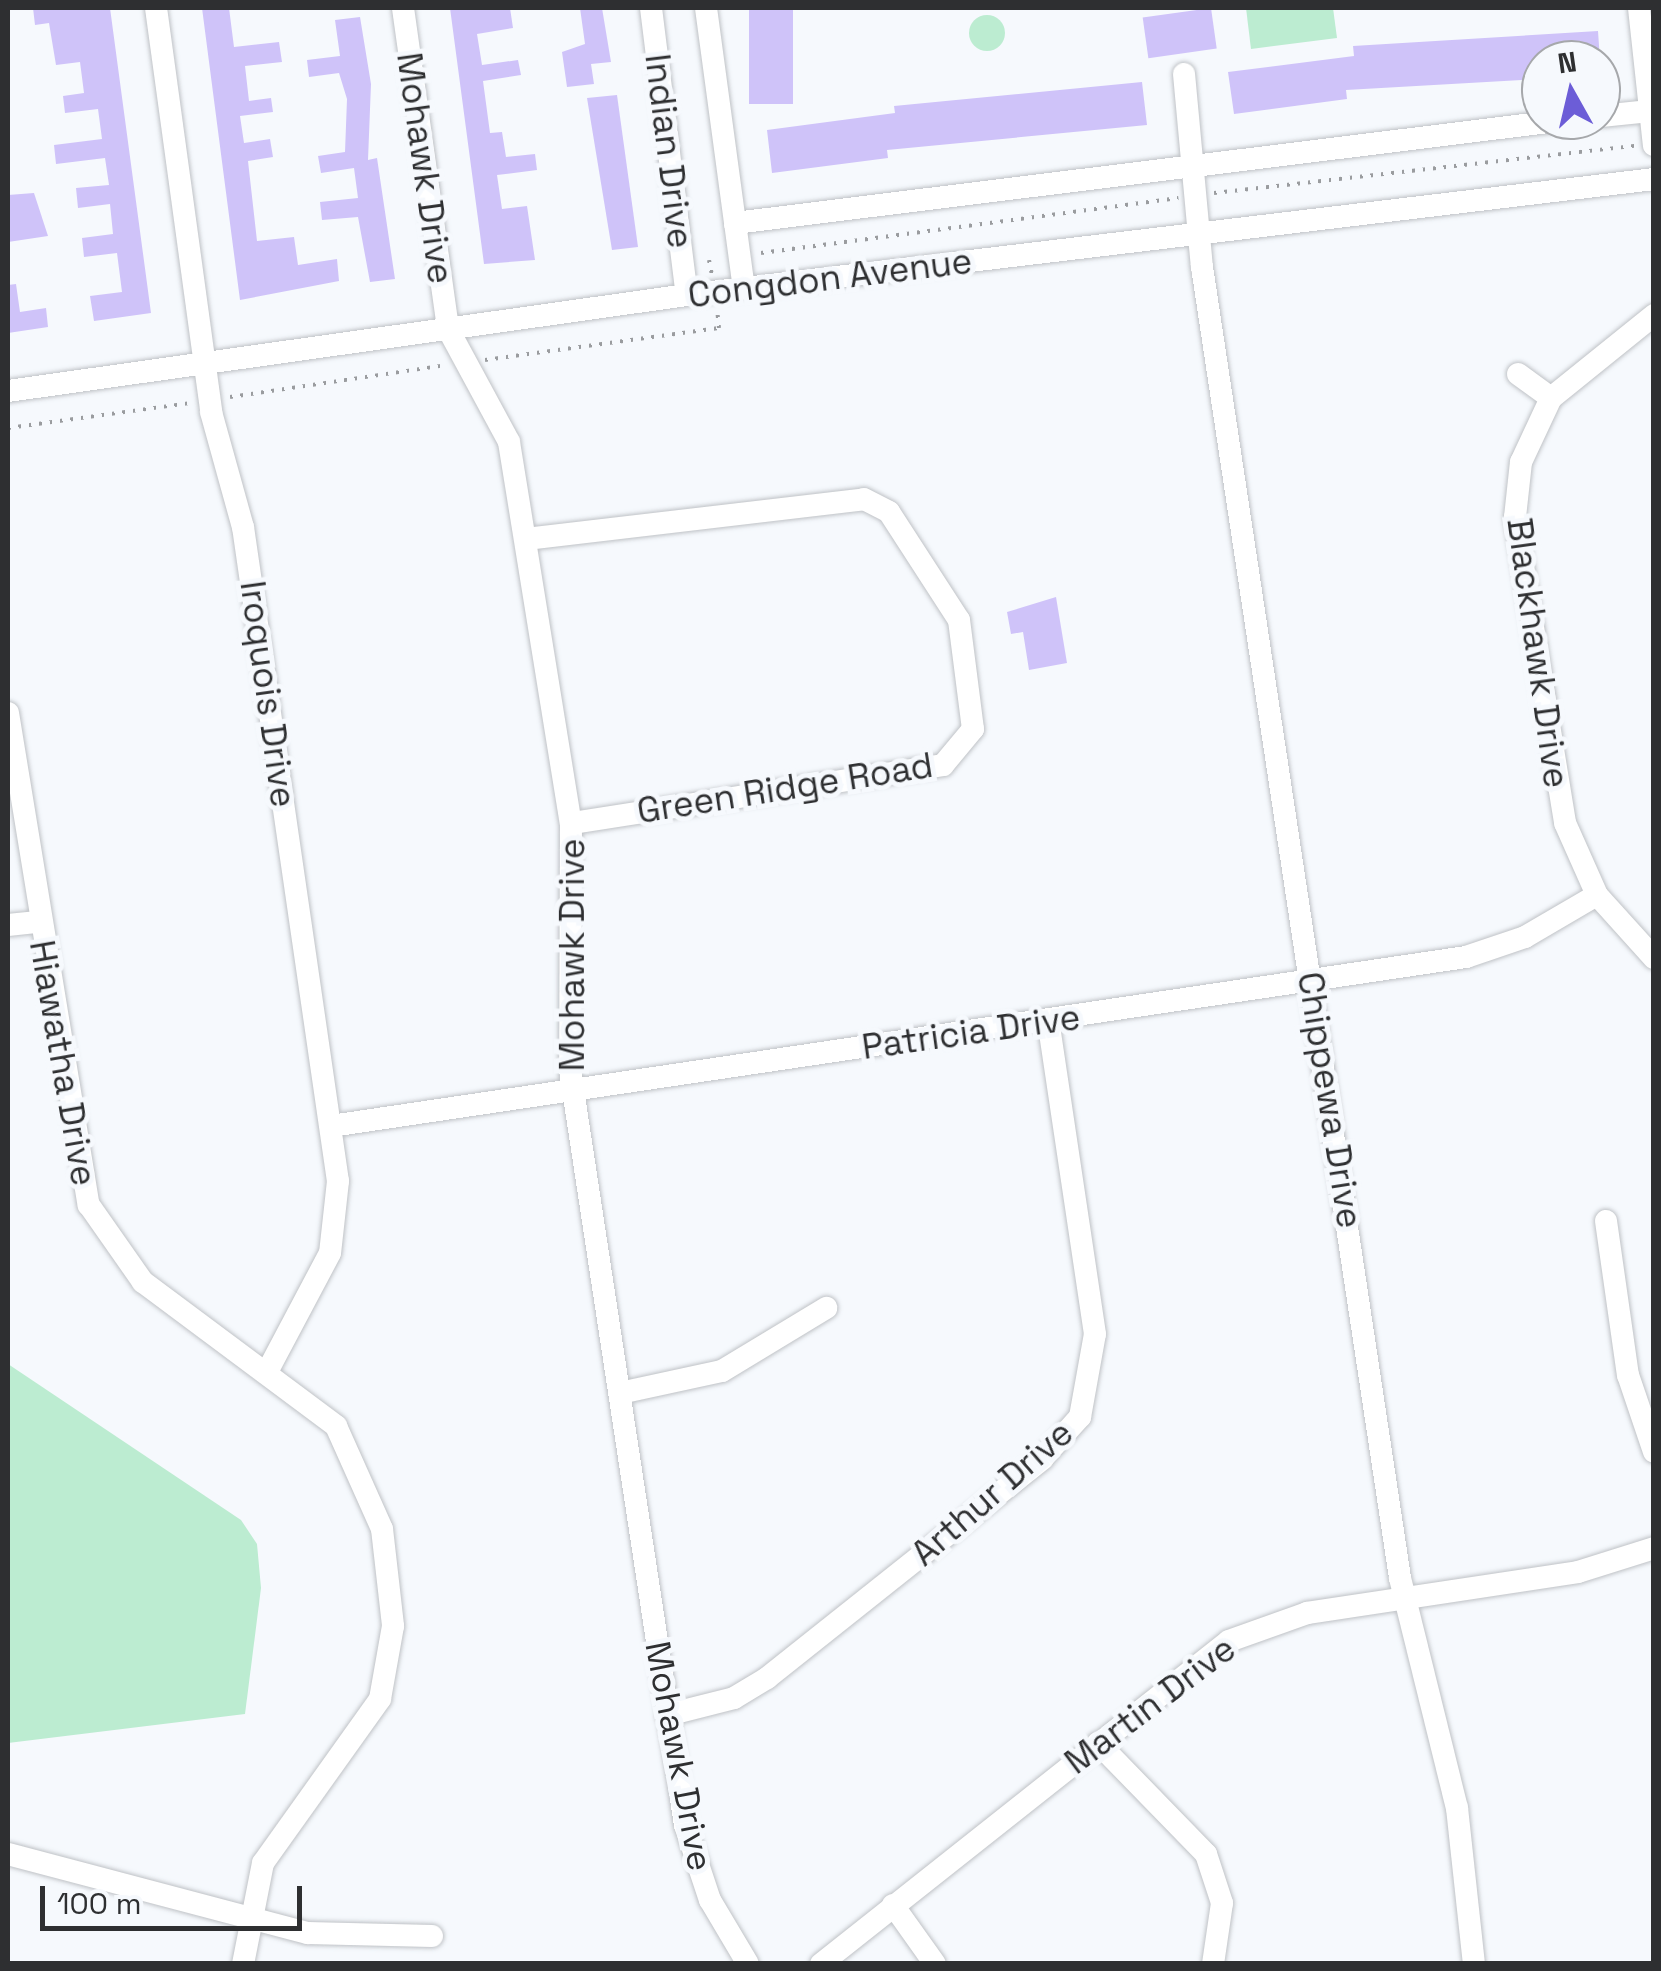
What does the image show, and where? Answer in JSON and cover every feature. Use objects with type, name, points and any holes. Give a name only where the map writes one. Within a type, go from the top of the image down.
[{"type":"street","name":"Iroquois Drive","points":[[156,8],[204,364],[243,527],[338,1192],[330,1252],[268,1370]]},
{"type":"street","name":"Mohawk Drive","points":[[403,8],[448,328],[506,429],[571,823],[573,1091],[690,1846],[748,1964]]},
{"type":"street","name":"Indian Drive","points":[[652,8],[687,295]]},
{"type":"street","points":[[706,8],[744,288]]},
{"type":"street","points":[[1639,8],[1650,111],[1647,146]]},
{"type":"street","name":"Chippewa Drive","points":[[1184,74],[1196,160],[1198,233],[1403,1599],[1452,1784],[1474,1964]]},
{"type":"street","points":[[1621,114],[1650,111]]},
{"type":"street","points":[[734,223],[1196,160],[1521,125]]},
{"type":"street","name":"Congdon Avenue","points":[[8,391],[687,295],[1654,179]]},
{"type":"street","name":"Blackhawk Drive","points":[[1654,315],[1551,398],[1520,462],[1516,517],[1557,793],[1597,895],[1654,958]]},
{"type":"street","points":[[1518,374],[1551,398]]},
{"type":"street","name":"Green Ridge Road","points":[[526,539],[864,498],[888,512],[959,620],[973,728],[943,765],[571,823]]},
{"type":"street","name":"Hiawatha Drive","points":[[8,713],[76,1166],[98,1224],[152,1290],[268,1370],[327,1417],[364,1472],[382,1529],[393,1626],[369,1726],[277,1838],[246,1916],[243,1964]]},
{"type":"street","name":"Patricia Drive","points":[[331,1126],[1311,982],[1492,950],[1597,895]]},
{"type":"street","points":[[8,926],[38,922]]},
{"type":"street","name":"Arthur Drive","points":[[667,1715],[734,1698],[767,1678],[1042,1459],[1080,1417],[1096,1334],[1048,1020]]},
{"type":"street","points":[[1606,1221],[1631,1387],[1654,1452]]},
{"type":"street","points":[[620,1393],[722,1371],[826,1308]]},
{"type":"street","name":"Martin Drive","points":[[821,1964],[1229,1641],[1307,1613],[1578,1572],[1654,1548]]},
{"type":"street","points":[[1098,1742],[1206,1854],[1222,1909],[1213,1964]]},
{"type":"street","points":[[8,1854],[344,1938],[432,1936]]},
{"type":"street","points":[[893,1905],[934,1964]]},
{"type":"path","points":[[1214,194],[1647,146]]},
{"type":"path","points":[[752,255],[1185,196]]},
{"type":"path","points":[[709,260],[712,277]]},
{"type":"path","points":[[485,360],[719,328],[717,310]]},
{"type":"path","points":[[222,398],[446,366]]},
{"type":"path","points":[[8,428],[194,402]]},
{"type":"green space","points":[[1246,8],[1333,8],[1337,38],[1251,49]]},
{"type":"green space","points":[[987,15],[1000,20],[1005,33],[1000,46],[987,51],[974,46],[969,33],[974,20]]},
{"type":"green space","points":[[8,1364],[241,1520],[257,1544],[261,1588],[245,1714],[8,1743]]},
{"type":"building","points":[[33,8],[110,8],[151,313],[94,321],[90,296],[122,292],[117,253],[84,257],[82,238],[113,234],[110,204],[78,208],[76,188],[109,185],[105,158],[56,164],[54,145],[102,139],[98,109],[65,113],[63,96],[84,93],[80,62],[56,65],[49,23],[35,25]]},
{"type":"building","points":[[202,8],[229,8],[234,47],[279,42],[282,62],[245,66],[249,101],[271,98],[273,112],[240,116],[244,143],[270,139],[273,157],[248,161],[257,241],[294,237],[298,265],[337,259],[339,281],[240,300]]},
{"type":"building","points":[[450,8],[510,8],[513,28],[477,34],[482,65],[518,60],[521,75],[483,81],[490,133],[502,132],[506,157],[535,154],[537,170],[497,175],[502,209],[527,206],[535,260],[484,264]]},
{"type":"building","points":[[580,8],[602,8],[611,62],[591,64],[594,84],[567,87],[562,52],[585,44]]},
{"type":"building","points":[[749,8],[793,8],[793,104],[749,104]]},
{"type":"building","points":[[1211,8],[1217,49],[1148,58],[1143,18]]},
{"type":"building","points":[[360,17],[371,84],[368,160],[377,158],[395,279],[370,282],[358,217],[322,220],[320,202],[358,198],[354,168],[321,173],[318,156],[345,152],[347,99],[339,73],[309,77],[307,60],[340,56],[335,20]]},
{"type":"building","points":[[1598,31],[1599,40],[1521,40],[1521,80],[1346,90],[1347,99],[1234,114],[1228,72],[1354,56],[1353,46]]},
{"type":"building","points":[[1142,82],[1147,125],[887,150],[888,158],[772,173],[767,130],[895,113],[894,106]]},
{"type":"building","points":[[617,95],[638,247],[612,250],[587,98]]},
{"type":"building","points":[[34,193],[48,236],[8,242],[8,195]]},
{"type":"building","points":[[16,284],[20,312],[46,308],[48,327],[8,333],[8,285]]},
{"type":"building","points":[[1056,597],[1067,663],[1029,670],[1023,632],[1011,634],[1007,612]]}]
